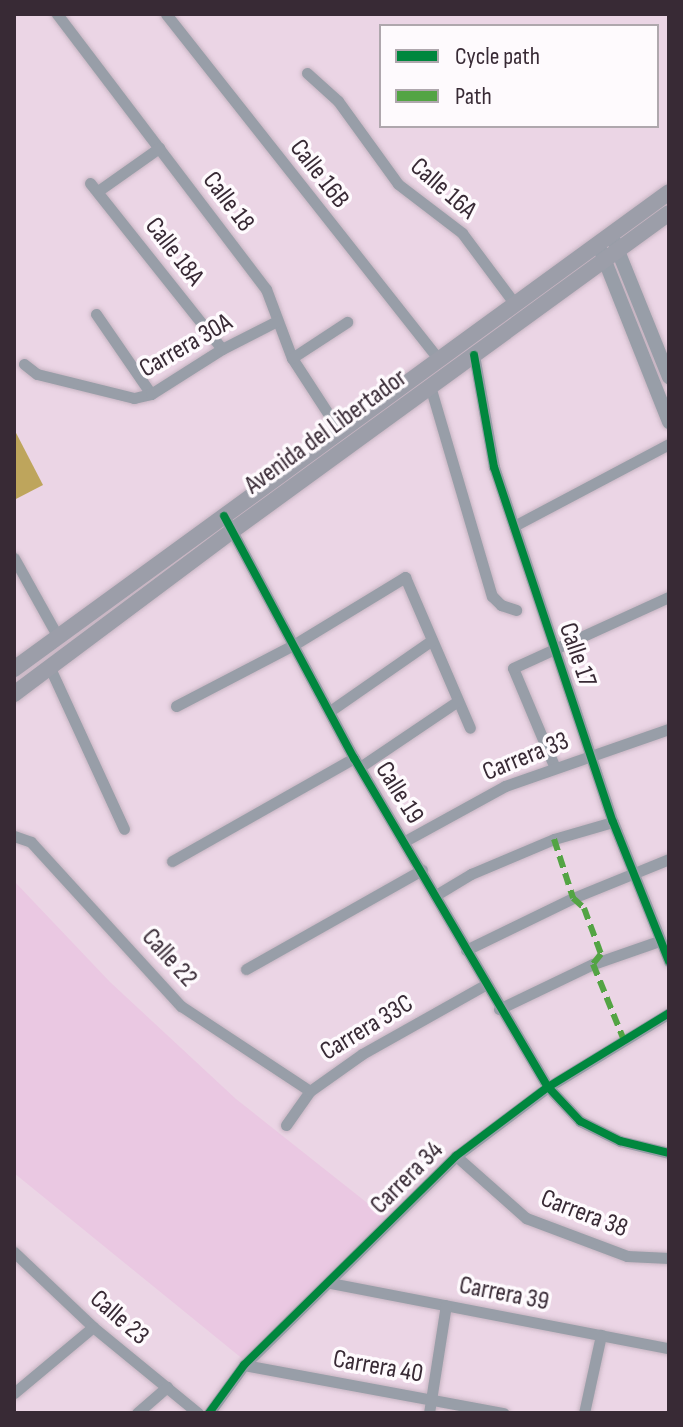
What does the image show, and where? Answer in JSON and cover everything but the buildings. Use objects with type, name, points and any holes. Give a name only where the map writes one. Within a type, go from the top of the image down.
[{"type":"main road","points":[[609,243],[669,192]]},
{"type":"main road","name":"Avenida del Libertador","points":[[14,694],[340,432],[515,304],[609,243],[669,213]]},
{"type":"main road","name":"Avenida del Libertador","points":[[14,669],[474,355],[604,260],[609,243]]},
{"type":"street","name":"Calle 18","points":[[57,14],[266,289],[292,358],[340,432]]},
{"type":"street","name":"Calle 16B","points":[[166,14],[439,360]]},
{"type":"street","name":"Calle 16A","points":[[307,73],[338,101],[398,184],[462,233],[515,304]]},
{"type":"street","name":"Calle 18A","points":[[159,148],[94,187],[222,349]]},
{"type":"street","points":[[609,243],[669,377]]},
{"type":"street","points":[[604,260],[669,422]]},
{"type":"street","points":[[96,314],[151,394]]},
{"type":"street","name":"Carrera 30A","points":[[24,364],[37,374],[134,398],[151,394],[222,349],[277,321]]},
{"type":"street","points":[[292,358],[347,322]]},
{"type":"street","name":"Calle 17","points":[[474,355],[494,467],[613,822],[669,961]]},
{"type":"street","points":[[430,386],[492,596],[501,605],[516,610]]},
{"type":"street","points":[[514,526],[669,444]]},
{"type":"street","name":"Calle 19","points":[[228,524],[357,762],[422,870],[499,1009],[548,1087],[580,1121],[620,1141],[669,1153]]},
{"type":"street","points":[[14,558],[58,637]]},
{"type":"street","points":[[176,706],[295,644],[405,577],[470,728]]},
{"type":"street","points":[[555,768],[513,668],[553,647],[669,597]]},
{"type":"street","points":[[330,711],[432,640]]},
{"type":"street","points":[[50,668],[124,829]]},
{"type":"street","points":[[172,861],[237,822],[357,762],[458,701]]},
{"type":"street","name":"Carrera 33","points":[[405,841],[505,786],[669,729]]},
{"type":"street","points":[[436,895],[471,874],[540,845],[613,822]]},
{"type":"street","name":"Calle 22","points":[[14,836],[31,842],[181,1006],[310,1091]]},
{"type":"street","points":[[466,950],[669,859]]},
{"type":"street","points":[[246,969],[422,870]]},
{"type":"street","points":[[499,1009],[593,964],[659,941]]},
{"type":"street","name":"Carrera 33C","points":[[286,1125],[310,1091],[362,1054],[485,985]]},
{"type":"street","name":"Carrera 34","points":[[209,1413],[244,1365],[456,1156],[548,1087],[623,1038],[654,1024],[669,1013]]},
{"type":"street","points":[[654,1024],[669,1030]]},
{"type":"street","name":"Carrera 38","points":[[456,1156],[526,1218],[627,1256],[669,1258]]},
{"type":"street","name":"Calle 23","points":[[14,1252],[93,1327],[198,1413]]},
{"type":"street","name":"Carrera 39","points":[[330,1283],[669,1348]]},
{"type":"street","points":[[429,1413],[446,1305]]},
{"type":"street","points":[[14,1393],[93,1327]]},
{"type":"street","points":[[584,1413],[601,1335]]},
{"type":"street","name":"Carrera 40","points":[[244,1365],[504,1413]]},
{"type":"street","points":[[137,1413],[167,1387]]},
{"type":"shaded area","points":[[14,429],[43,485],[14,500]]},
{"type":"shaded area","points":[[14,881],[110,982],[236,1099],[390,1221],[244,1360],[14,1173]]},
{"type":"marked path","points":[[554,839],[573,898],[584,908],[601,954],[593,964],[623,1038]]},
{"type":"cycle path","points":[[474,355],[494,467],[613,822],[669,961]]},
{"type":"cycle path","points":[[224,516],[354,758],[548,1087],[580,1121],[620,1141],[669,1153]]},
{"type":"cycle path","points":[[209,1413],[244,1365],[456,1156],[548,1087],[669,1013]]}]
